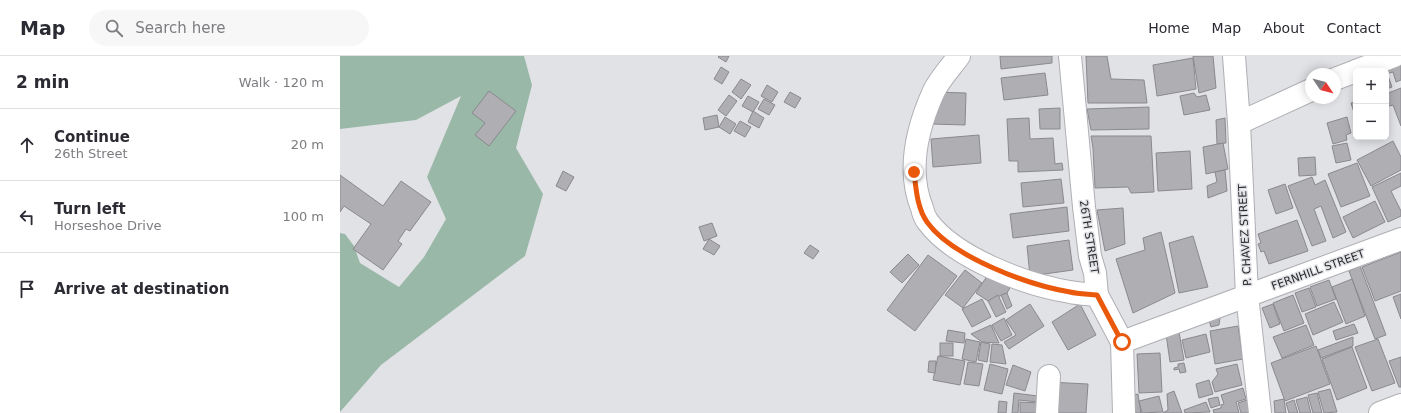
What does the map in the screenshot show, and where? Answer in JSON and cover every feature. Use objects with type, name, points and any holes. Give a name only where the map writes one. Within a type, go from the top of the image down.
[{"type":"street","points":[[959,56],[933,92],[916,145],[914,172],[918,198],[926,221],[939,235],[956,248],[979,262],[1026,280],[1057,289],[1097,295]]},
{"type":"street","name":"26TH STREET","points":[[1070,56],[1090,256],[1095,273],[1097,295],[1122,342],[1124,413]]},
{"type":"street","name":"P. CHAVEZ STREET","points":[[1234,56],[1240,123],[1247,295],[1260,413]]},
{"type":"street","points":[[1364,68],[1394,56]]},
{"type":"street","points":[[1341,77],[1353,72]]},
{"type":"street","points":[[1240,123],[1305,93]]},
{"type":"street","name":"FERNHILL STREET","points":[[1122,342],[1401,239]]},
{"type":"street","points":[[1047,413],[1049,376]]},
{"type":"street","points":[[1380,413],[1401,405]]},
{"type":"green space","points":[[340,56],[524,56],[532,85],[516,148],[543,194],[525,256],[381,365],[340,412],[340,233],[345,234],[354,246],[360,263],[399,287],[424,257],[446,219],[427,177],[461,96],[416,120],[340,129]]},
{"type":"building","points":[[729,56],[726,62],[718,57]]},
{"type":"building","points":[[1000,56],[1052,56],[1052,63],[1001,69]]},
{"type":"building","points":[[1086,56],[1107,56],[1111,79],[1144,80],[1147,103],[1088,103]]},
{"type":"building","points":[[1193,56],[1213,56],[1216,88],[1199,93]]},
{"type":"building","points":[[1193,58],[1196,89],[1157,96],[1153,65]]},
{"type":"building","points":[[1401,64],[1401,80],[1396,82],[1393,72],[1389,73],[1389,68],[1386,68]]},
{"type":"building","points":[[721,67],[729,72],[722,84],[714,79]]},
{"type":"building","points":[[1045,73],[1048,95],[1004,100],[1001,78]]},
{"type":"building","points":[[741,79],[751,85],[741,99],[732,92]]},
{"type":"building","points":[[1389,79],[1392,87],[1389,88]]},
{"type":"building","points":[[767,85],[778,92],[772,102],[761,96]]},
{"type":"building","points":[[1401,88],[1401,126],[1393,105],[1389,106],[1389,93]]},
{"type":"building","points":[[489,91],[516,111],[489,146],[475,135],[485,123],[472,113]]},
{"type":"building","points":[[790,92],[801,98],[795,108],[784,102]]},
{"type":"building","points":[[933,92],[966,93],[965,125],[932,124]]},
{"type":"building","points":[[1194,93],[1197,97],[1206,95],[1210,110],[1184,115],[1180,96]]},
{"type":"building","points":[[729,95],[737,101],[726,116],[718,110]]},
{"type":"building","points":[[748,96],[759,102],[753,112],[742,106]]},
{"type":"building","points":[[764,99],[775,105],[769,115],[758,109]]},
{"type":"building","points":[[1149,107],[1149,129],[1091,130],[1087,109]]},
{"type":"building","points":[[1060,108],[1060,129],[1040,129],[1039,109]]},
{"type":"building","points":[[753,111],[764,118],[759,128],[748,122]]},
{"type":"building","points":[[717,115],[719,127],[705,130],[703,118]]},
{"type":"building","points":[[725,117],[736,124],[730,134],[719,127]]},
{"type":"building","points":[[1347,117],[1351,133],[1346,135],[1347,140],[1333,144],[1327,123]]},
{"type":"building","points":[[1029,118],[1030,139],[1053,138],[1055,164],[1062,163],[1063,170],[1018,172],[1018,161],[1009,161],[1007,119]]},
{"type":"building","points":[[1225,118],[1226,143],[1217,144],[1216,120]]},
{"type":"building","points":[[740,121],[751,127],[745,137],[734,131]]},
{"type":"building","points":[[979,135],[981,163],[933,167],[931,139]]},
{"type":"building","points":[[1091,136],[1151,136],[1154,192],[1131,193],[1128,187],[1095,188]]},
{"type":"building","points":[[1393,141],[1401,157],[1401,170],[1371,186],[1357,160]]},
{"type":"building","points":[[1223,143],[1228,169],[1206,174],[1203,147]]},
{"type":"building","points":[[1347,143],[1351,160],[1336,163],[1332,146]]},
{"type":"building","points":[[1190,151],[1192,189],[1158,191],[1156,153]]},
{"type":"building","points":[[1315,157],[1316,175],[1299,176],[1298,158]]},
{"type":"building","points":[[1357,163],[1370,196],[1341,207],[1328,174]]},
{"type":"building","points":[[1225,170],[1227,191],[1208,198],[1207,186],[1217,182],[1215,172]]},
{"type":"building","points":[[563,171],[574,177],[566,191],[556,186]]},
{"type":"building","points":[[1401,173],[1401,186],[1391,191],[1401,211],[1401,216],[1388,222],[1372,187]]},
{"type":"building","points":[[340,175],[383,206],[401,181],[431,202],[410,231],[406,229],[398,241],[402,244],[383,270],[353,249],[371,224],[344,206],[340,212]]},
{"type":"building","points":[[1312,177],[1315,185],[1325,180],[1346,232],[1333,238],[1321,206],[1314,209],[1326,241],[1312,246],[1288,186]]},
{"type":"building","points":[[1061,179],[1064,203],[1023,207],[1021,183]]},
{"type":"building","points":[[1285,184],[1293,208],[1276,214],[1268,190]]},
{"type":"building","points":[[1375,201],[1385,222],[1353,238],[1343,217]]},
{"type":"building","points":[[1067,207],[1069,231],[1013,238],[1010,214]]},
{"type":"building","points":[[1123,208],[1125,244],[1105,251],[1097,210]]},
{"type":"building","points":[[1297,220],[1308,251],[1269,264],[1264,251],[1261,252],[1258,244],[1261,243],[1258,234]]},
{"type":"building","points":[[712,223],[717,236],[704,241],[699,227]]},
{"type":"building","points":[[1161,232],[1175,293],[1133,313],[1116,259],[1145,250],[1143,238]]},
{"type":"building","points":[[1193,236],[1208,287],[1179,293],[1169,243]]},
{"type":"building","points":[[709,239],[720,246],[714,255],[703,249]]},
{"type":"building","points":[[1069,240],[1073,270],[1030,276],[1027,246]]},
{"type":"building","points":[[810,245],[819,251],[813,259],[804,253]]},
{"type":"building","points":[[1401,252],[1401,291],[1375,301],[1362,267]]},
{"type":"building","points":[[908,254],[919,265],[902,283],[890,272]]},
{"type":"building","points":[[928,255],[957,276],[915,331],[887,310]]},
{"type":"building","points":[[1360,266],[1386,335],[1375,339],[1349,271]]},
{"type":"building","points":[[965,270],[982,283],[963,308],[945,295]]},
{"type":"building","points":[[991,270],[1012,284],[1007,293],[988,301],[976,293]]},
{"type":"building","points":[[1352,279],[1365,316],[1346,324],[1332,287]]},
{"type":"building","points":[[1329,280],[1336,299],[1317,306],[1310,287]]},
{"type":"building","points":[[1309,288],[1316,307],[1302,312],[1295,293]]},
{"type":"building","points":[[1007,293],[1012,306],[1007,309],[1001,295]]},
{"type":"building","points":[[1401,294],[1401,319],[1393,297]]},
{"type":"building","points":[[998,295],[1006,312],[996,317],[988,301]]},
{"type":"building","points":[[1293,295],[1304,323],[1284,331],[1273,303]]},
{"type":"building","points":[[982,299],[991,317],[972,327],[962,309]]},
{"type":"building","points":[[1334,302],[1343,322],[1313,335],[1305,314]]},
{"type":"building","points":[[1030,304],[1044,326],[1009,349],[1004,342],[1016,335],[1006,320]]},
{"type":"building","points":[[1080,304],[1096,335],[1068,350],[1052,322]]},
{"type":"building","points":[[1273,304],[1280,324],[1270,328],[1262,308]]},
{"type":"building","points":[[1220,317],[1219,325],[1211,327],[1209,320]]},
{"type":"building","points":[[1004,318],[1012,335],[1001,341],[992,325]]},
{"type":"building","points":[[1354,324],[1358,333],[1336,340],[1333,331]]},
{"type":"building","points":[[991,325],[999,343],[982,342],[971,334]]},
{"type":"building","points":[[1306,325],[1314,345],[1282,358],[1273,337]]},
{"type":"building","points":[[1238,326],[1243,359],[1215,364],[1210,331]]},
{"type":"building","points":[[948,330],[965,333],[964,343],[946,341]]},
{"type":"building","points":[[1179,332],[1184,360],[1170,362],[1166,334]]},
{"type":"building","points":[[1206,334],[1210,352],[1186,358],[1182,340]]},
{"type":"building","points":[[1353,337],[1353,346],[1321,358],[1318,350]]},
{"type":"building","points":[[966,339],[980,342],[976,362],[962,359]]},
{"type":"building","points":[[1378,339],[1395,383],[1372,391],[1355,347]]},
{"type":"building","points":[[981,342],[990,344],[987,362],[978,360]]},
{"type":"building","points":[[940,343],[953,343],[953,356],[940,356]]},
{"type":"building","points":[[992,344],[1002,345],[1006,364],[990,362]]},
{"type":"building","points":[[1316,346],[1330,384],[1285,401],[1271,363]]},
{"type":"building","points":[[1352,347],[1367,388],[1337,400],[1322,359]]},
{"type":"building","points":[[1160,353],[1162,392],[1139,393],[1137,354]]},
{"type":"building","points":[[938,356],[965,361],[960,385],[933,380]]},
{"type":"building","points":[[1401,357],[1401,387],[1399,387],[1389,361]]},
{"type":"building","points":[[929,361],[936,361],[935,373],[928,372]]},
{"type":"building","points":[[968,362],[983,364],[979,386],[964,384]]},
{"type":"building","points":[[1184,363],[1186,372],[1180,373],[1179,369],[1174,370],[1174,368],[1178,367],[1178,364]]},
{"type":"building","points":[[990,364],[1008,369],[1002,394],[984,390]]},
{"type":"building","points":[[1237,364],[1242,385],[1215,392],[1212,382],[1218,374],[1216,369]]},
{"type":"building","points":[[1013,365],[1031,372],[1025,391],[1006,385]]},
{"type":"building","points":[[1209,380],[1213,394],[1199,398],[1196,384]]},
{"type":"building","points":[[1048,382],[1088,384],[1086,413],[1046,413]]},
{"type":"building","points":[[1243,388],[1246,399],[1236,402],[1239,413],[1214,413],[1213,410],[1221,408],[1221,405],[1224,404],[1221,395]]},
{"type":"building","points":[[1330,389],[1337,412],[1324,413],[1318,392]]},
{"type":"building","points":[[1174,391],[1182,413],[1163,413],[1168,410],[1167,394]]},
{"type":"building","points":[[1014,393],[1038,396],[1038,402],[1019,400],[1018,413],[1012,413]]},
{"type":"building","points":[[1317,393],[1322,413],[1313,413],[1308,395]]},
{"type":"building","points":[[1138,394],[1141,413],[1130,413],[1128,396]]},
{"type":"building","points":[[1159,396],[1163,412],[1142,413],[1139,401]]},
{"type":"building","points":[[1218,397],[1220,405],[1211,408],[1208,399]]},
{"type":"building","points":[[1307,397],[1311,413],[1300,413],[1296,400]]},
{"type":"building","points":[[1284,399],[1286,413],[1275,413],[1274,401]]},
{"type":"building","points":[[1247,400],[1251,413],[1241,413],[1238,403]]},
{"type":"building","points":[[1294,400],[1298,413],[1289,413],[1286,403]]},
{"type":"building","points":[[999,401],[1007,402],[1006,413],[998,413]]},
{"type":"building","points":[[1020,402],[1038,403],[1037,413],[1020,413]]},
{"type":"building","points":[[1206,402],[1210,412],[1185,413],[1184,410]]},
{"type":"route","points":[[914,172],[918,198],[926,221],[939,235],[956,248],[979,262],[1026,280],[1069,292],[1097,295],[1122,342]]}]
